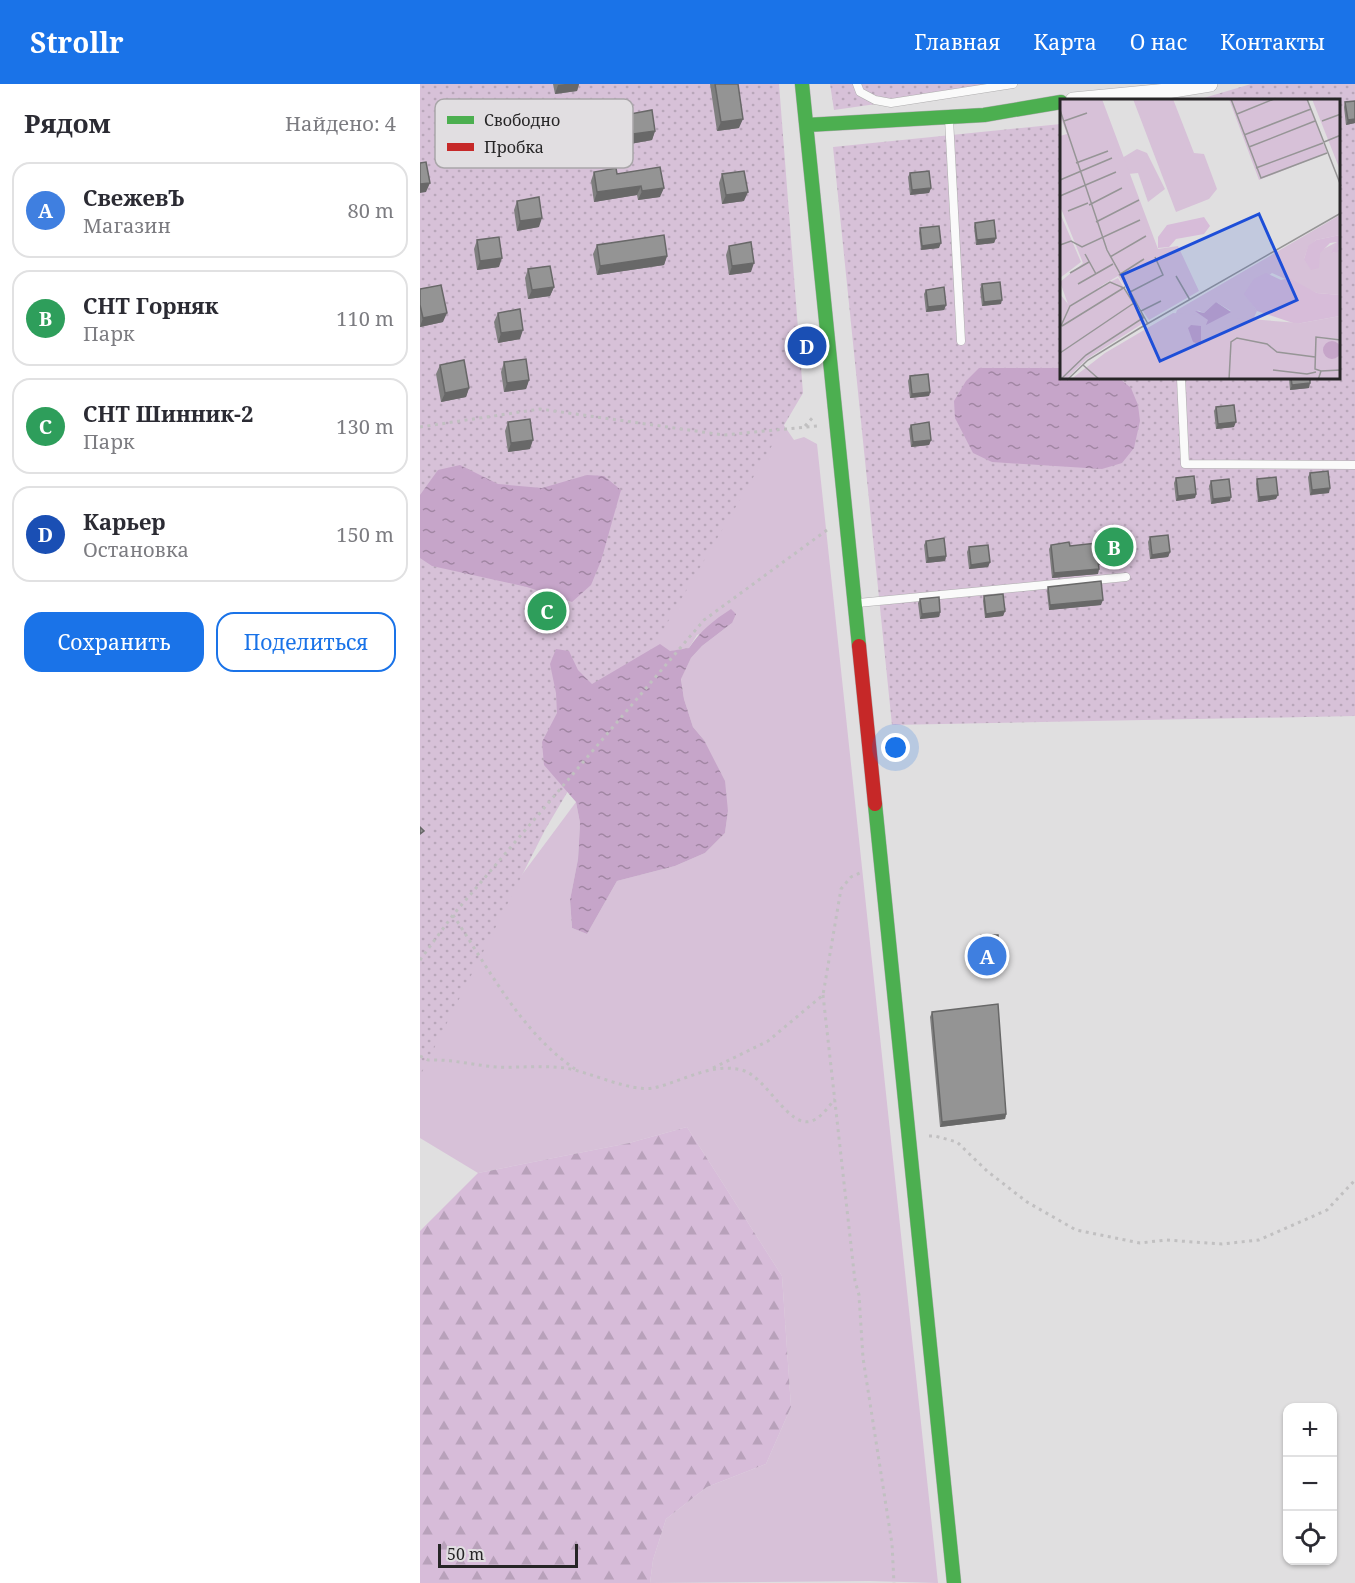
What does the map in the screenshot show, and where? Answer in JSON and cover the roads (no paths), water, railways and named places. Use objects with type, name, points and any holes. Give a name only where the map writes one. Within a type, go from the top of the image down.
[{"type":"street","points":[[802,84],[954,1583]]},
{"type":"street","points":[[1096,99],[1167,96],[1210,84]]},
{"type":"street","points":[[807,126],[984,115],[1060,102]]},
{"type":"lane","points":[[857,84],[860,92],[875,100],[891,104],[1013,84]]},
{"type":"lane","points":[[948,117],[961,341]]},
{"type":"lane","points":[[1181,380],[1185,464],[1355,465]]},
{"type":"lane","points":[[855,603],[1126,577]]},
{"type":"water","points":[[979,368],[1060,368],[1060,380],[1121,380],[1131,388],[1138,405],[1140,421],[1134,448],[1122,463],[1102,469],[992,462],[973,453],[955,418],[954,401],[966,381]]},
{"type":"water","points":[[460,465],[498,484],[542,488],[587,475],[604,476],[621,490],[601,561],[591,585],[572,602],[527,587],[432,566],[420,558],[420,495],[438,470]]},
{"type":"water","points":[[731,609],[736,614],[732,623],[702,646],[691,658],[681,679],[684,699],[693,727],[704,740],[725,781],[728,811],[725,833],[705,853],[675,866],[617,881],[587,934],[572,928],[570,900],[578,859],[580,823],[576,802],[544,765],[542,742],[557,713],[556,693],[550,664],[556,649],[569,651],[578,670],[592,684],[660,644],[670,651],[689,648],[708,626]]},
{"type":"place","name":"Карьер","points":[[807,346]]},
{"type":"place","name":"СНТ Горняк","points":[[1114,547]]},
{"type":"place","name":"СНТ Шинник-2","points":[[547,611]]},
{"type":"place","name":"СвежевЪ","points":[[987,956]]}]
